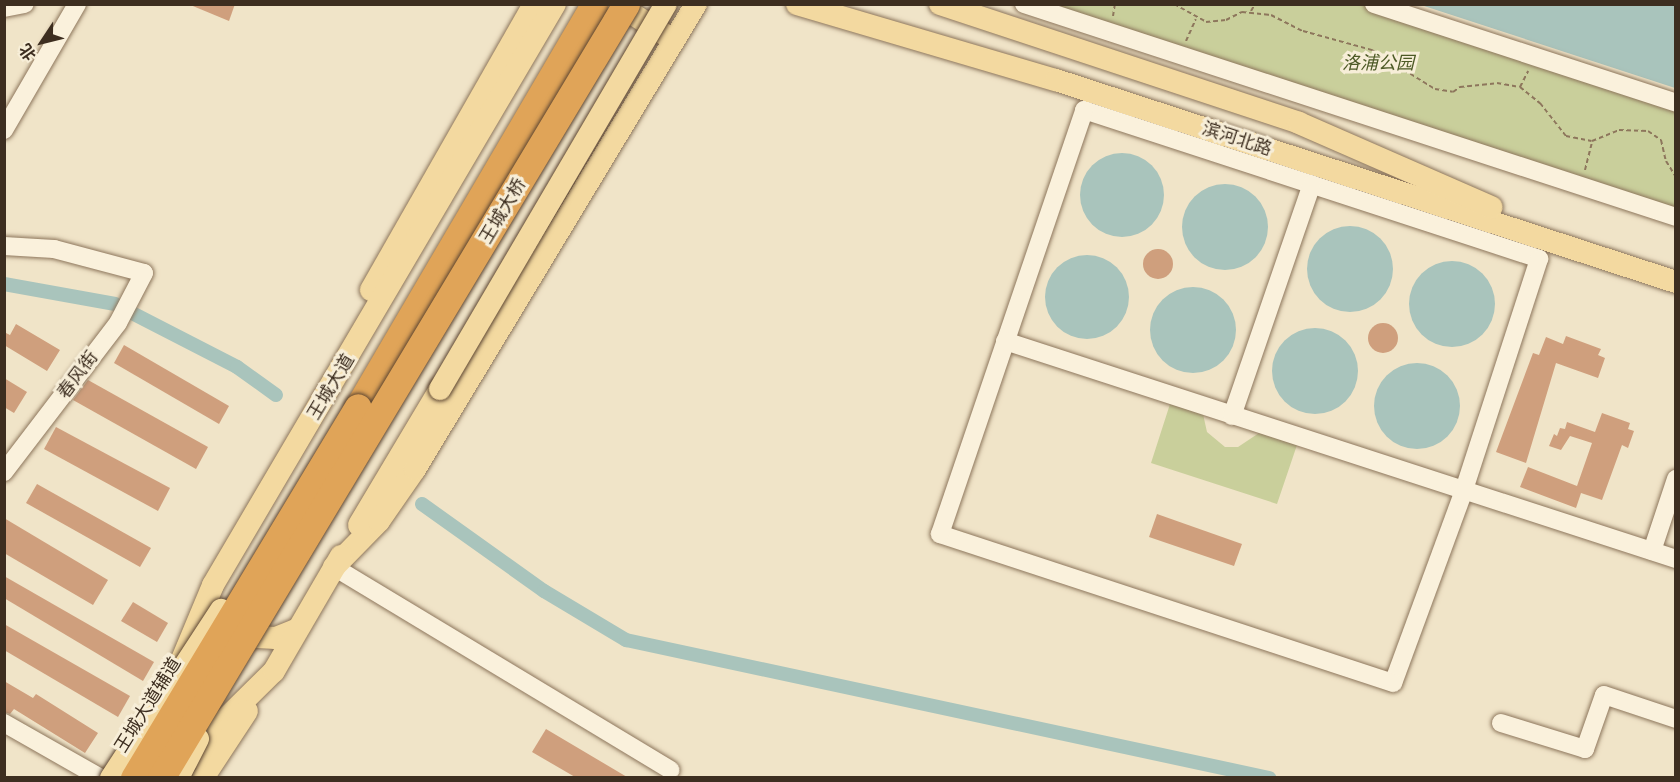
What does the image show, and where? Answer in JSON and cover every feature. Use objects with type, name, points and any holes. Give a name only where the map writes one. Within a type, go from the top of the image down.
[{"type":"highway","name":"王城大桥","points":[[369,412],[594,4]]},
{"type":"highway","name":"王城大桥","points":[[369,412],[626,4]]},
{"type":"highway","points":[[161,777],[274,594],[369,412]]},
{"type":"highway","name":"王城大道","points":[[134,777],[369,412]]},
{"type":"main road","points":[[244,534],[282,447],[534,4]]},
{"type":"main road","name":"王城大道","points":[[123,777],[157,720],[213,585],[359,342],[555,4]]},
{"type":"main road","points":[[617,4],[664,30],[673,48]]},
{"type":"main road","points":[[202,777],[274,670],[666,4]]},
{"type":"main road","points":[[334,567],[379,521],[415,469],[673,48],[696,4]]},
{"type":"main road","name":"滨河北路","points":[[797,4],[1056,80],[1676,282]]},
{"type":"main road","name":"滨河北路","points":[[852,4],[1676,267]]},
{"type":"main road","points":[[940,4],[1299,123],[1491,207]]},
{"type":"main road","points":[[111,777],[369,412]]},
{"type":"main road","points":[[213,585],[221,610],[257,637],[276,638],[296,630]]},
{"type":"main road","points":[[178,777],[274,594]]},
{"type":"main road","name":"王城大道辅道","points":[[102,777],[193,632]]},
{"type":"main road","points":[[178,777],[199,745],[274,670]]},
{"type":"street","points":[[4,8],[25,4]]},
{"type":"street","points":[[1024,4],[1676,217]]},
{"type":"street","points":[[1374,4],[1676,103]]},
{"type":"street","points":[[4,108],[72,5]]},
{"type":"street","points":[[4,130],[72,5]]},
{"type":"street","points":[[1084,110],[1539,259],[1463,493],[1393,683],[940,534],[1005,341],[1084,110]]},
{"type":"street","points":[[1232,416],[1312,184]]},
{"type":"street","name":"春风街","points":[[4,246],[54,249],[144,273],[118,323],[4,472]]},
{"type":"street","points":[[1005,341],[1463,493],[1676,559]]},
{"type":"street","points":[[1652,551],[1676,479]]},
{"type":"street","points":[[334,567],[670,770]]},
{"type":"street","points":[[1501,723],[1585,749],[1604,695],[1676,719]]},
{"type":"street","points":[[4,723],[102,777]]},
{"type":"path","points":[[1173,4],[1196,19],[1216,22],[1251,11],[1271,15],[1303,31],[1372,50],[1435,89],[1453,92],[1460,87],[1497,83],[1520,87],[1540,103],[1566,136],[1592,141],[1618,130],[1648,131],[1661,140],[1676,177]]},
{"type":"path","points":[[1251,11],[1255,4]]},
{"type":"path","points":[[1186,57],[1187,37],[1196,19]]},
{"type":"path","points":[[1520,87],[1531,56]]},
{"type":"path","points":[[1584,187],[1592,141]]},
{"type":"green space","name":"洛浦公园","points":[[1024,5],[1374,5],[1675,103],[1675,217]]},
{"type":"green space","points":[[1170,404],[1203,414],[1207,432],[1225,447],[1238,447],[1259,433],[1297,445],[1277,504],[1151,463]]},
{"type":"water","points":[[1421,5],[1675,5],[1675,88]]},
{"type":"water","points":[[1114,153],[1130,153],[1146,160],[1157,171],[1164,187],[1161,211],[1152,225],[1130,237],[1114,237],[1098,230],[1087,219],[1080,203],[1080,187],[1087,171],[1098,160]]},
{"type":"water","points":[[1225,184],[1249,191],[1261,203],[1268,227],[1261,251],[1249,263],[1225,270],[1201,263],[1189,251],[1182,227],[1189,203],[1201,191]]},
{"type":"water","points":[[1350,226],[1374,233],[1386,245],[1393,269],[1386,293],[1374,305],[1350,312],[1326,305],[1314,293],[1307,269],[1314,245],[1326,233]]},
{"type":"water","points":[[1079,255],[1095,255],[1111,262],[1122,273],[1129,289],[1126,313],[1117,327],[1095,339],[1079,339],[1063,332],[1052,321],[1045,305],[1045,289],[1052,273],[1063,262]]},
{"type":"water","points":[[1452,261],[1476,268],[1488,280],[1495,304],[1488,328],[1476,340],[1452,347],[1428,340],[1416,328],[1409,304],[1416,280],[1428,268]]},
{"type":"water","points":[[1193,287],[1217,294],[1229,306],[1236,330],[1229,354],[1217,366],[1193,373],[1169,366],[1157,354],[1150,330],[1157,306],[1169,294]]},
{"type":"water","points":[[1315,328],[1339,335],[1351,347],[1358,371],[1351,395],[1339,407],[1315,414],[1291,407],[1279,395],[1272,371],[1279,347],[1291,335]]},
{"type":"water","points":[[1417,363],[1441,370],[1453,382],[1460,406],[1453,430],[1441,442],[1417,449],[1393,442],[1381,430],[1374,406],[1381,382],[1393,370]]},
{"type":"building","points":[[188,4],[235,4],[229,21]]},
{"type":"building","points":[[1158,249],[1169,253],[1173,264],[1169,275],[1158,279],[1147,275],[1143,264],[1147,253]]},
{"type":"building","points":[[1383,323],[1394,327],[1398,338],[1394,349],[1383,353],[1372,349],[1368,338],[1372,327]]},
{"type":"building","points":[[16,324],[60,350],[47,371],[4,345],[4,332],[10,335]]},
{"type":"building","points":[[1566,336],[1601,349],[1598,355],[1605,358],[1598,378],[1556,363],[1526,463],[1496,452],[1533,353],[1539,355],[1546,337],[1563,344]]},
{"type":"building","points":[[124,345],[229,406],[219,424],[114,363]]},
{"type":"building","points":[[4,378],[27,392],[14,413],[4,407]]},
{"type":"building","points":[[88,380],[208,447],[196,469],[73,400]]},
{"type":"building","points":[[1602,413],[1630,423],[1628,429],[1634,431],[1628,448],[1622,445],[1602,500],[1581,493],[1576,508],[1520,487],[1528,467],[1577,486],[1592,443],[1570,436],[1561,450],[1549,446],[1554,434],[1557,436],[1560,428],[1565,429],[1567,422],[1595,432]]},
{"type":"building","points":[[56,427],[170,488],[158,511],[44,449]]},
{"type":"building","points":[[37,484],[151,548],[140,567],[26,503]]},
{"type":"building","points":[[1157,514],[1242,544],[1234,566],[1149,537]]},
{"type":"building","points":[[4,518],[108,580],[93,605],[4,553]]},
{"type":"building","points":[[4,576],[154,662],[143,681],[4,598]]},
{"type":"building","points":[[133,602],[168,623],[157,642],[121,621]]},
{"type":"building","points":[[4,624],[130,696],[118,717],[4,650]]},
{"type":"building","points":[[4,681],[33,698],[36,694],[98,733],[85,753],[14,709],[10,714],[4,712]]},
{"type":"building","points":[[546,729],[627,777],[575,777],[532,752]]},
{"type":"waterway","points":[[4,284],[115,304]]},
{"type":"waterway","points":[[134,314],[237,367],[276,395]]},
{"type":"waterway","points":[[422,504],[544,591],[626,640],[1269,778]]}]
